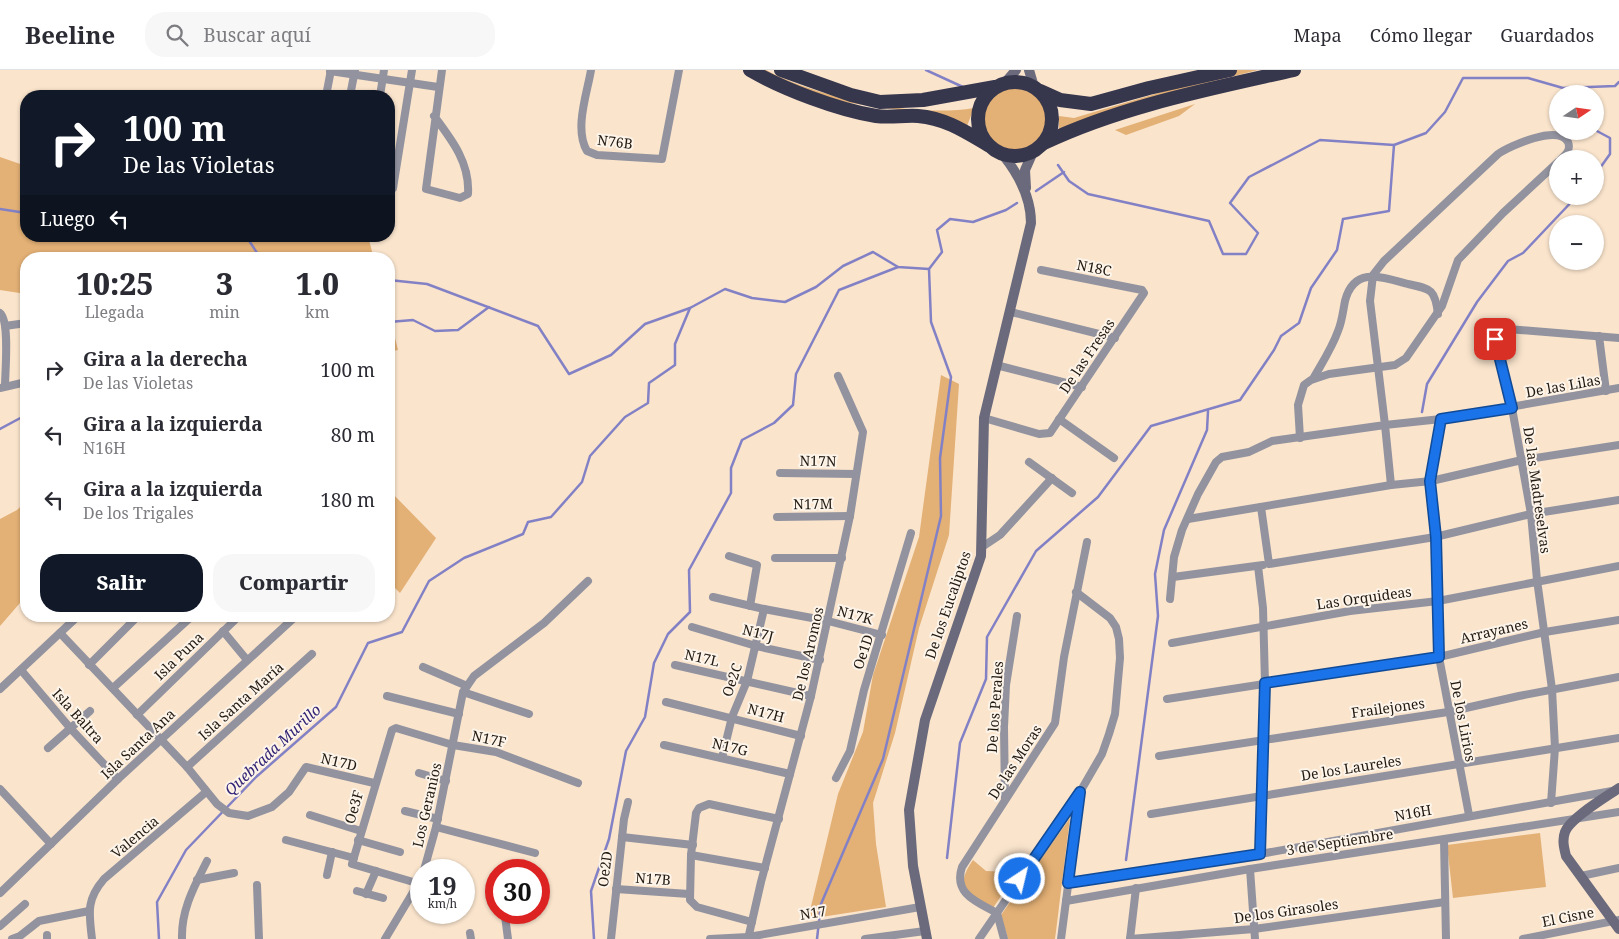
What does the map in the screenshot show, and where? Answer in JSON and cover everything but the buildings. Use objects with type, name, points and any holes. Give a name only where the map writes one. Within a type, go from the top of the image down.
[{"type":"highway","points":[[750,70],[768,80],[858,112],[878,116],[916,116],[939,119],[1003,155],[1013,157],[1033,152],[1044,143],[1094,121],[1204,90],[1294,70]]},
{"type":"highway","points":[[781,70],[850,95],[880,102],[923,100],[1021,83],[1060,100],[1091,104],[1149,88],[1230,70]]},
{"type":"highway","points":[[988,146],[982,136],[978,114],[984,99],[999,86]]},
{"type":"highway","points":[[1036,88],[1045,98],[1050,109],[1052,121],[1050,133],[1044,143]]},
{"type":"street","points":[[327,90],[330,70],[354,72],[383,79],[438,87]]},
{"type":"street","points":[[381,90],[384,70]]},
{"type":"street","points":[[395,181],[412,70]]},
{"type":"street","points":[[434,116],[454,142],[463,160],[468,194],[460,198],[426,189],[434,116],[442,70]]},
{"type":"street","name":"N76B","points":[[590,70],[581,130],[581,141],[587,151],[597,154],[662,159],[679,70]]},
{"type":"street","points":[[999,86],[1016,70]]},
{"type":"street","points":[[1029,70],[1036,88]]},
{"type":"street","points":[[351,90],[354,72]]},
{"type":"street","points":[[1314,379],[1339,330],[1348,291],[1356,282],[1373,275],[1384,261],[1424,222],[1510,146],[1544,136],[1560,136],[1566,140],[1568,150]]},
{"type":"street","name":"De los Eucaliptos","points":[[1026,192],[1025,170],[1033,152]]},
{"type":"street","name":"De los Eucaliptos","points":[[926,935],[913,866],[909,810],[923,730],[982,547],[984,418],[1031,223],[1030,205],[1026,192],[1013,167],[1003,155]]},
{"type":"street","points":[[1300,438],[1298,400],[1304,384],[1314,379],[1395,365],[1406,358],[1438,314],[1458,260],[1503,213],[1549,170]]},
{"type":"street","name":"N18C","points":[[1041,270],[1142,290]]},
{"type":"street","points":[[1373,275],[1428,289],[1436,298],[1438,314]]},
{"type":"street","points":[[1373,275],[1370,301],[1391,485]]},
{"type":"street","name":"De las Fresas","points":[[984,418],[1046,434],[1051,431],[1115,338],[1144,293],[1142,290]]},
{"type":"street","points":[[1011,312],[1115,338]]},
{"type":"street","points":[[0,313],[3,316],[5,326],[2,387],[20,383]]},
{"type":"street","points":[[5,326],[20,323]]},
{"type":"street","name":"De las Madreselvas","points":[[1551,803],[1555,748],[1552,689],[1537,580],[1531,514],[1512,408],[1495,339],[1500,333],[1508,329],[1619,338]]},
{"type":"street","points":[[1599,336],[1606,391]]},
{"type":"street","points":[[996,365],[1082,387]]},
{"type":"street","name":"De los Aromos","points":[[748,938],[820,660],[850,516],[863,432],[838,376]]},
{"type":"street","name":"De las Lilas","points":[[1512,408],[1619,388]]},
{"type":"street","points":[[1170,599],[1174,556],[1198,494],[1216,462],[1222,457],[1249,452],[1272,442],[1512,408]]},
{"type":"street","points":[[1059,419],[1114,458]]},
{"type":"street","name":"De los Lirios","points":[[1441,419],[1430,481],[1436,537],[1439,657],[1469,815]]},
{"type":"street","points":[[1188,519],[1391,485],[1430,481],[1522,460],[1619,445]]},
{"type":"street","points":[[1029,462],[1072,493]]},
{"type":"street","name":"N17N","points":[[780,473],[856,474]]},
{"type":"street","points":[[982,547],[1000,535],[1052,478]]},
{"type":"street","points":[[1173,577],[1258,566],[1436,537],[1531,514],[1619,500]]},
{"type":"street","points":[[1261,507],[1268,564]]},
{"type":"street","name":"N17M","points":[[777,517],[850,516]]},
{"type":"street","name":"Oe1D","points":[[836,778],[850,751],[864,690],[911,533]]},
{"type":"street","name":"De las Moras","points":[[997,913],[967,897],[960,884],[960,875],[1005,799],[1055,723],[1064,657],[1087,542]]},
{"type":"street","points":[[729,556],[758,566],[750,606]]},
{"type":"street","points":[[775,558],[842,558]]},
{"type":"street","points":[[1258,566],[1262,584],[1265,683],[1260,854]]},
{"type":"street","name":"Las Orquideas","points":[[1172,642],[1350,611],[1438,601],[1537,580],[1619,566]]},
{"type":"street","points":[[465,689],[474,676],[544,623],[588,581]]},
{"type":"street","points":[[979,939],[1080,792],[1102,754],[1115,714],[1120,658],[1116,627],[1110,618],[1076,592]]},
{"type":"street","name":"N17K","points":[[713,598],[828,621],[882,635]]},
{"type":"street","name":"Oe2C","points":[[722,758],[732,717],[748,681],[763,609]]},
{"type":"street","name":"De los Perales","points":[[1005,799],[1004,728],[1006,685],[1017,616]]},
{"type":"street","name":"Arrayanes","points":[[1167,699],[1439,657],[1544,632],[1619,620]]},
{"type":"street","points":[[0,689],[72,622]]},
{"type":"street","points":[[89,665],[132,622]]},
{"type":"street","points":[[113,688],[185,622]]},
{"type":"street","name":"Isla Puna","points":[[137,715],[233,622]]},
{"type":"street","name":"Isla Santa Ana","points":[[0,893],[118,779],[289,622]]},
{"type":"street","name":"N17J","points":[[692,627],[756,646],[820,660]]},
{"type":"street","points":[[223,632],[247,660]]},
{"type":"street","points":[[60,633],[187,767],[206,792]]},
{"type":"street","name":"Isla Santa María","points":[[187,767],[312,654]]},
{"type":"street","name":"N17L","points":[[675,665],[811,696]]},
{"type":"street","points":[[423,667],[465,689],[529,714]]},
{"type":"street","name":"Isla Baltra","points":[[21,670],[71,729],[118,779]]},
{"type":"street","name":"Frailejones","points":[[1159,756],[1264,738],[1448,712],[1552,689],[1619,678]]},
{"type":"street","name":"Los Geranios","points":[[427,859],[437,823],[465,689]]},
{"type":"street","points":[[387,696],[459,714]]},
{"type":"street","name":"N17H","points":[[666,702],[732,717],[801,736]]},
{"type":"street","points":[[48,748],[90,711]]},
{"type":"street","name":"N17F","points":[[392,730],[396,728],[453,745],[496,752],[578,783]]},
{"type":"street","name":"Oe3F","points":[[353,861],[374,783],[392,730]]},
{"type":"street","name":"De los Laureles","points":[[1152,814],[1261,794],[1619,738]]},
{"type":"street","name":"N17G","points":[[664,746],[790,774]]},
{"type":"street","name":"N17D","points":[[206,792],[229,813],[248,816],[272,807],[289,792],[306,767],[374,783]]},
{"type":"street","points":[[419,774],[446,781]]},
{"type":"street","points":[[0,788],[51,844]]},
{"type":"street","points":[[1617,923],[1566,856],[1563,842],[1565,831],[1575,820],[1618,790]]},
{"type":"street","name":"N16H","points":[[1068,883],[1260,854],[1469,815],[1551,803],[1618,790]]},
{"type":"street","name":"Valencia","points":[[92,939],[89,911],[93,891],[104,879],[206,792]]},
{"type":"street","points":[[1061,939],[1080,792]]},
{"type":"street","name":"Oe2D","points":[[611,939],[622,838],[628,802]]},
{"type":"street","points":[[752,922],[697,907],[690,900],[691,855],[696,813],[704,804],[779,819]]},
{"type":"street","points":[[405,811],[437,823],[535,852]]},
{"type":"street","name":"3 de Septiembre","points":[[1066,901],[1250,869],[1619,812]]},
{"type":"street","points":[[310,815],[361,831]]},
{"type":"street","points":[[622,838],[693,845]]},
{"type":"street","points":[[286,840],[332,852],[376,871],[410,879]]},
{"type":"street","points":[[358,840],[400,852]]},
{"type":"street","points":[[1444,840],[1446,939]]},
{"type":"street","points":[[327,875],[332,852]]},
{"type":"street","points":[[691,855],[765,868]]},
{"type":"street","points":[[182,939],[181,925],[186,904],[206,861]]},
{"type":"street","points":[[1581,876],[1619,868]]},
{"type":"street","points":[[1250,869],[1255,939]]},
{"type":"street","points":[[366,894],[376,871]]},
{"type":"street","points":[[197,880],[234,873]]},
{"type":"street","points":[[257,885],[259,939]]},
{"type":"street","points":[[1130,939],[1136,888]]},
{"type":"street","name":"N17B","points":[[616,889],[689,894]]},
{"type":"street","points":[[357,891],[384,898]]},
{"type":"street","points":[[384,939],[410,899]]},
{"type":"street","name":"De los Girasoles","points":[[1130,939],[1254,929],[1445,902]]},
{"type":"street","points":[[0,926],[25,904]]},
{"type":"street","name":"N17","points":[[710,939],[748,938],[920,907]]},
{"type":"street","points":[[12,939],[20,936],[39,921],[89,911]]},
{"type":"street","points":[[997,913],[1004,939]]},
{"type":"street","name":"El Cisne","points":[[1522,939],[1617,923]]},
{"type":"street","points":[[505,924],[508,939]]},
{"type":"street","points":[[865,939],[926,935]]},
{"type":"shaded area","points":[[757,70],[766,70],[812,89],[867,103],[924,110],[974,108],[967,126],[907,111],[843,102],[818,95]]},
{"type":"shaded area","points":[[1236,70],[1258,70],[1179,90],[1059,136],[1059,116],[1074,118]]},
{"type":"shaded area","points":[[1008,88],[1022,88],[1034,93],[1043,102],[1048,114],[1046,134],[1039,145],[1022,154],[1008,154],[996,149],[987,140],[982,128],[982,114],[987,102],[996,93]]},
{"type":"shaded area","points":[[1195,104],[1179,116],[1126,135],[1115,130]]},
{"type":"shaded area","points":[[0,157],[20,164],[20,242],[370,242],[372,252],[20,252],[20,293],[0,290]]},
{"type":"shaded area","points":[[395,338],[398,350],[395,351]]},
{"type":"shaded area","points":[[941,375],[959,384],[949,535],[919,628],[895,733],[873,803],[876,844],[886,907],[808,919],[838,794],[863,732],[873,675],[919,537]]},
{"type":"shaded area","points":[[395,496],[436,538],[400,593],[395,588]]},
{"type":"shaded area","points":[[20,507],[20,603],[0,626],[0,519]]},
{"type":"shaded area","points":[[1070,818],[1055,939],[1008,939],[1001,915]]},
{"type":"shaded area","points":[[1540,833],[1546,887],[1453,898],[1447,845]]},
{"type":"shaded area","points":[[973,860],[986,871],[1017,872],[993,908],[977,899],[966,889],[964,877]]},
{"type":"waterway","points":[[926,70],[963,87]]},
{"type":"waterway","points":[[1058,165],[1069,181],[1088,194],[1209,221],[1223,254],[1246,254],[1258,233],[1230,203],[1249,177],[1320,140],[1394,145],[1426,133],[1445,112],[1463,78],[1528,78],[1563,88],[1615,86],[1619,82]]},
{"type":"waterway","points":[[1604,135],[1610,138],[1610,154],[1604,162]]},
{"type":"waterway","points":[[947,858],[960,743],[986,679],[987,637],[1036,551],[1098,497],[1151,426],[1240,400],[1274,350],[1281,336],[1299,323],[1311,288],[1337,250],[1343,219],[1389,211],[1394,145]]},
{"type":"waterway","points":[[1036,191],[1064,172]]},
{"type":"waterway","points":[[395,281],[427,284],[538,326],[569,374],[611,355],[645,324],[690,308],[725,289],[752,298],[785,302],[816,287],[843,266],[873,252],[898,267],[929,269],[942,252],[937,230],[950,219],[973,222],[1006,210],[1017,203]]},
{"type":"waterway","points":[[1422,412],[1427,384],[1477,302],[1508,261],[1523,253],[1568,205]]},
{"type":"waterway","points":[[0,209],[20,212]]},
{"type":"waterway","points":[[250,242],[256,252]]},
{"type":"waterway","points":[[594,939],[591,891],[609,839],[626,751],[645,717],[654,663],[668,634],[690,612],[689,570],[731,493],[731,468],[742,440],[774,423],[793,405],[796,374],[839,290],[898,267]]},
{"type":"waterway","points":[[817,939],[821,904],[883,759],[941,516],[940,458],[951,377],[931,322],[929,269]]},
{"type":"waterway","points":[[395,322],[413,320],[435,331],[458,330],[489,307]]},
{"type":"waterway","name":"Quebrada Murillo","points":[[159,939],[157,902],[186,850],[256,777],[336,707],[368,643],[402,632],[429,581],[464,558],[523,534],[528,522],[551,517],[582,482],[590,456],[625,417],[648,403],[649,383],[675,365],[675,344],[690,308]]},
{"type":"waterway","points":[[1126,860],[1158,616],[1155,574],[1164,530],[1207,430],[1208,411]]},
{"type":"waterway","points":[[0,429],[20,418]]},
{"type":"route","points":[[1020,879],[1080,792],[1068,883],[1260,854],[1265,683],[1439,657],[1436,537],[1430,481],[1437,451],[1441,419],[1512,408],[1495,339]]}]
